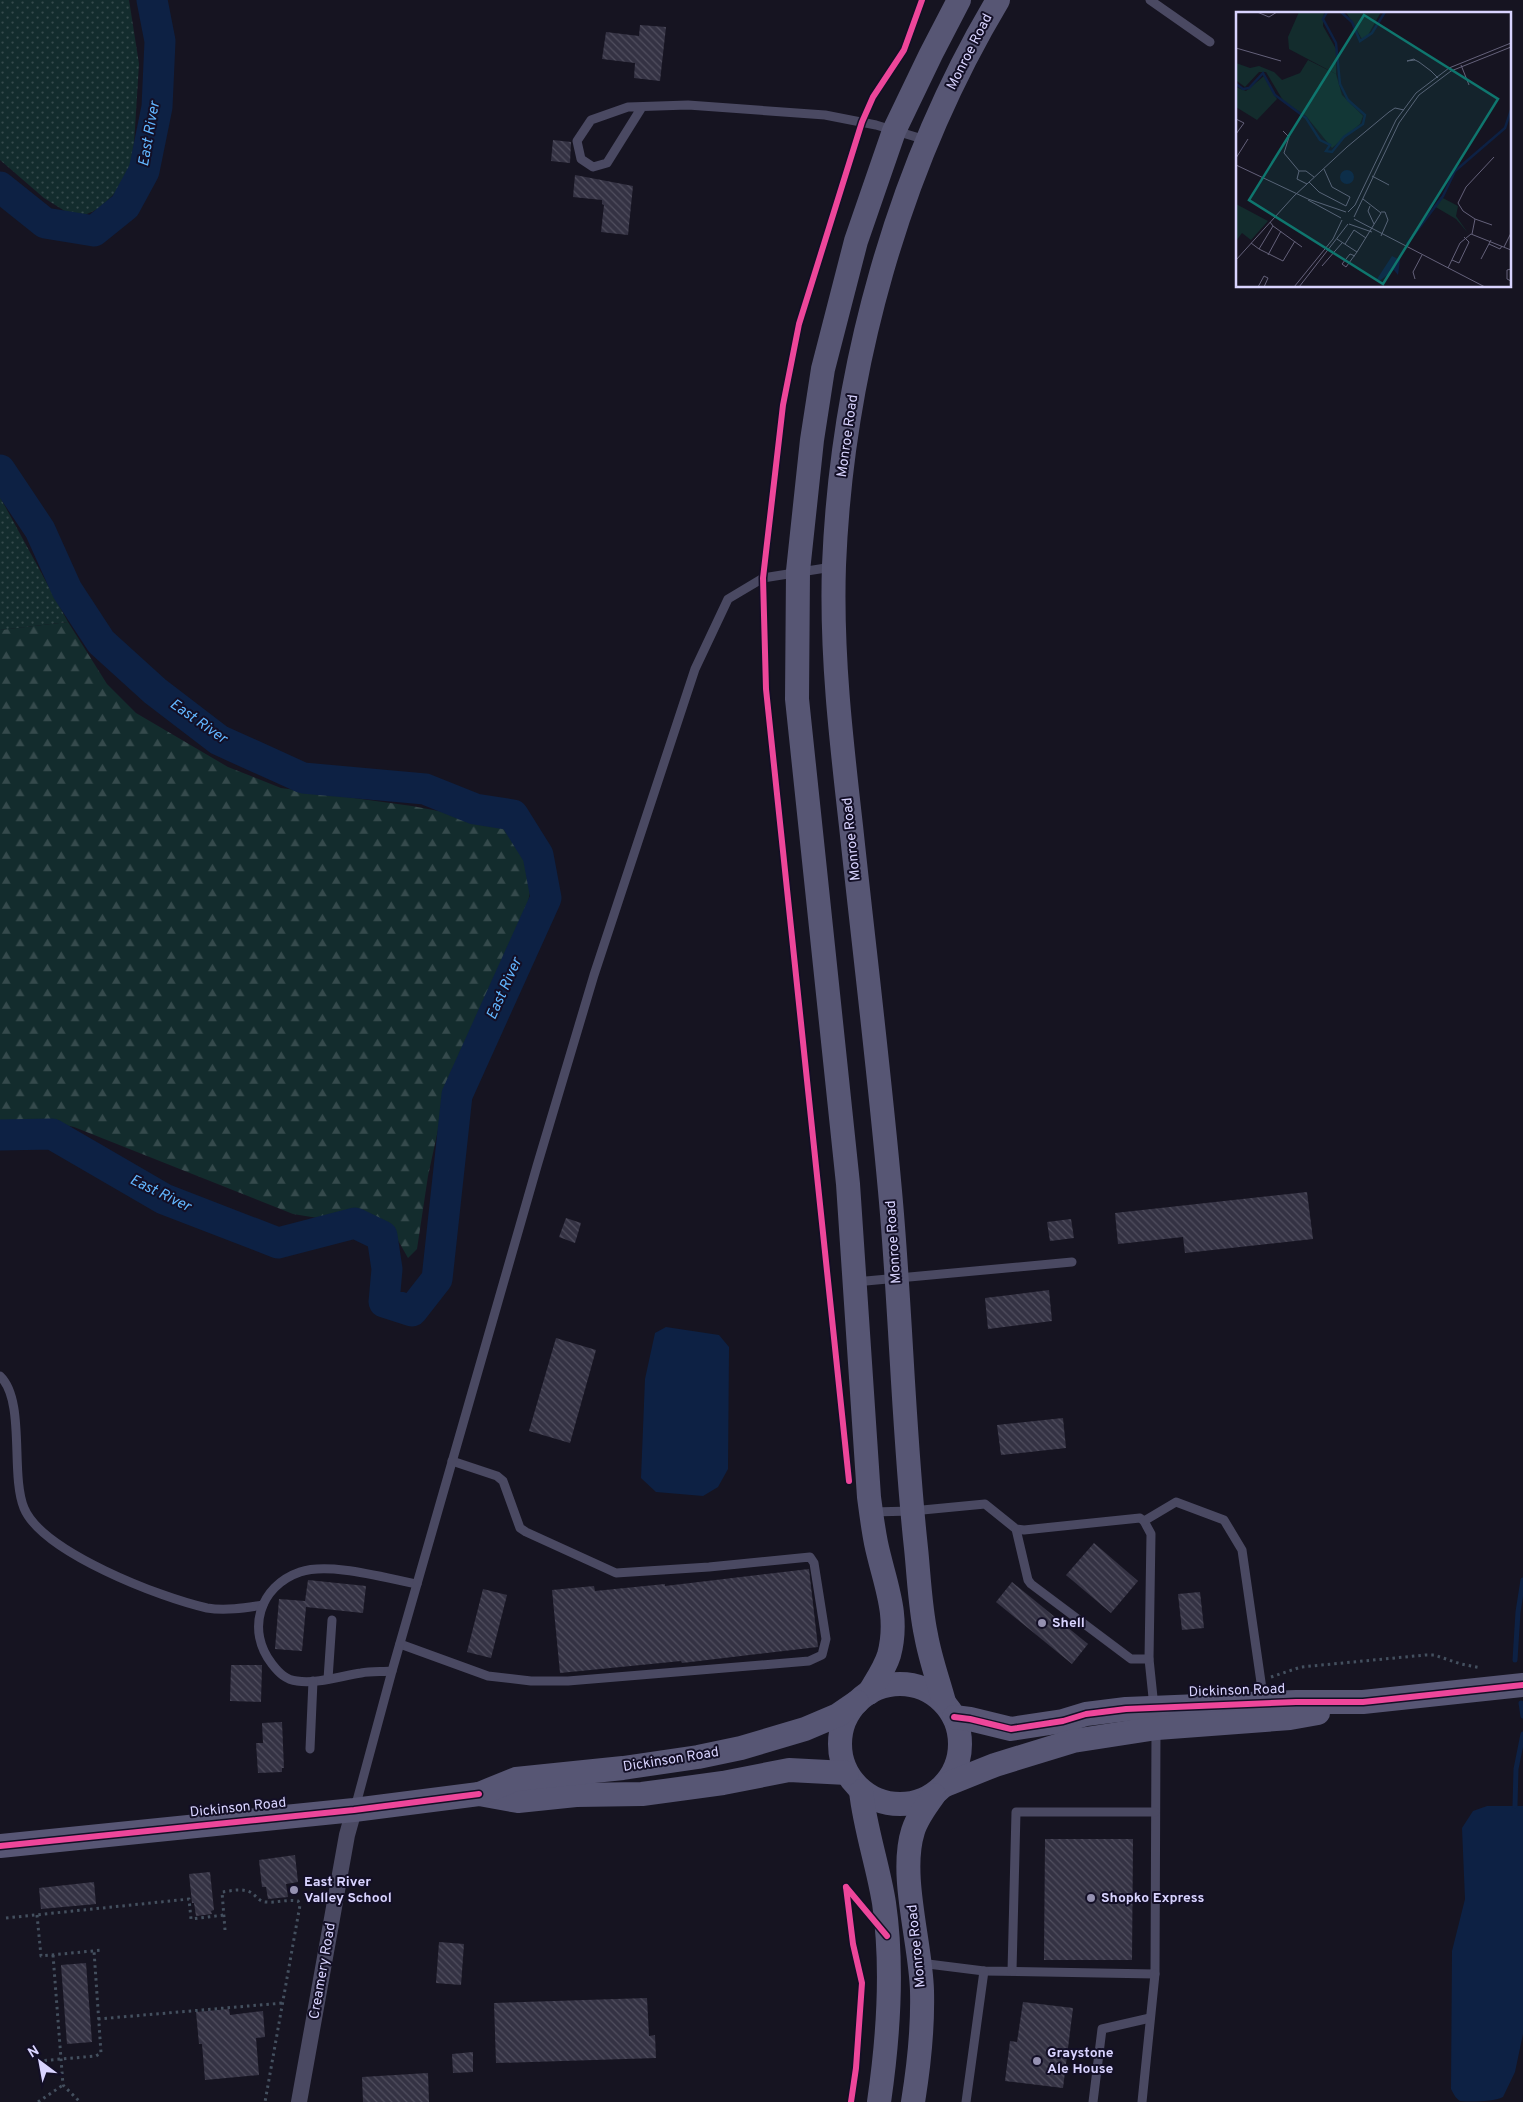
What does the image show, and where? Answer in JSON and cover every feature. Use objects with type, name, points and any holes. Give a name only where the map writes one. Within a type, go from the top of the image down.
[{"type":"main road","points":[[959,0],[894,131],[856,241],[823,369],[812,440],[798,571],[796,699],[848,1184],[871,1512],[876,1543],[891,1599],[893,1636],[889,1657],[863,1698],[846,1718],[840,1736],[840,1756],[854,1782],[877,1801],[896,1805],[916,1803],[973,1773],[1032,1752],[1155,1717]]},
{"type":"main road","name":"Monroe Road","points":[[949,1710],[926,1635],[912,1511],[890,1191],[837,702],[834,567],[839,498],[857,376],[888,251],[926,140],[998,0]]},
{"type":"main road","points":[[863,1698],[884,1686],[900,1684],[916,1686],[931,1692],[949,1710],[960,1734],[960,1753],[955,1770],[939,1790]]},
{"type":"main road","points":[[949,1710],[970,1719],[1011,1729],[1086,1714],[1155,1717],[1265,1712],[1290,1718],[1363,1702],[1523,1685]]},
{"type":"main road","name":"Dickinson Road","points":[[0,1846],[354,1810],[479,1794],[516,1779],[632,1767],[698,1757],[741,1748],[804,1729],[838,1715],[863,1698]]},
{"type":"main road","name":"Dickinson Road","points":[[479,1794],[518,1801],[576,1795],[642,1794],[723,1783],[788,1770],[854,1782]]},
{"type":"main road","name":"Monroe Road","points":[[854,1782],[884,1903],[887,1936],[888,1985],[879,2102]]},
{"type":"main road","name":"Monroe Road","points":[[913,2102],[919,2066],[922,1991],[909,1873],[909,1852],[913,1832],[920,1815],[939,1790]]},
{"type":"street","name":"Creamery Road","points":[[299,2102],[347,1835],[354,1810]]},
{"type":"lane","points":[[1150,0],[1210,42]]},
{"type":"lane","points":[[642,107],[607,162],[593,167],[581,159],[577,141],[591,120],[628,107],[688,105],[825,115],[926,140]]},
{"type":"lane","points":[[354,1810],[452,1461],[594,975],[695,669],[728,598],[763,578],[798,571],[834,567]]},
{"type":"lane","points":[[855,1282],[1072,1262]]},
{"type":"lane","points":[[0,1376],[8,1385],[12,1401],[23,1508],[38,1529],[48,1538],[116,1575],[181,1601],[207,1608],[225,1610],[263,1605]]},
{"type":"lane","points":[[400,1644],[488,1676],[531,1681],[568,1680],[809,1661],[822,1655],[826,1639],[814,1563],[810,1557],[709,1567],[616,1573],[520,1528],[503,1481],[497,1476],[452,1461]]},
{"type":"lane","points":[[1144,1521],[1176,1502],[1224,1520],[1242,1550],[1265,1712]]},
{"type":"lane","points":[[871,1512],[912,1511],[985,1504],[1016,1529],[1024,1530],[1140,1518],[1144,1521],[1151,1534],[1148,1659],[1155,1717],[1155,1974],[1142,2102]]},
{"type":"lane","points":[[1016,1529],[1028,1580],[1031,1584],[1131,1659],[1148,1659]]},
{"type":"lane","points":[[392,1671],[364,1672],[312,1681],[297,1681],[286,1678],[278,1671],[262,1649],[259,1637],[259,1623],[263,1605],[270,1591],[278,1582],[302,1571],[315,1569],[337,1570],[417,1584]]},
{"type":"lane","points":[[328,1679],[332,1620]]},
{"type":"lane","points":[[310,1749],[312,1681]]},
{"type":"lane","points":[[1012,1971],[1016,1812],[1155,1812]]},
{"type":"lane","points":[[920,1963],[984,1971],[1155,1974]]},
{"type":"lane","points":[[970,2102],[966,2102],[984,1971]]},
{"type":"lane","points":[[1093,2102],[1102,2029],[1150,2018]]},
{"type":"path","points":[[1261,1678],[1282,1675],[1301,1668],[1425,1654],[1484,1668]]},
{"type":"path","points":[[225,1930],[222,1892],[249,1891],[260,1900],[266,1902],[289,1899],[298,1901],[300,1905],[265,2102]]},
{"type":"path","points":[[6,1918],[189,1899],[191,1919],[224,1915]]},
{"type":"path","points":[[38,1915],[41,1956],[103,1950]]},
{"type":"path","points":[[38,2061],[99,2055],[101,2053],[94,1952]]},
{"type":"path","points":[[53,1955],[63,2085],[80,2102]]},
{"type":"path","points":[[98,2019],[283,2003]]},
{"type":"path","points":[[38,2102],[63,2085]]},
{"type":"green space","points":[[0,0],[129,0],[139,64],[134,144],[130,168],[118,190],[100,208],[87,214],[77,215],[68,213],[44,198],[0,160]]},
{"type":"green space","points":[[0,497],[68,622],[0,630]]},
{"type":"green space","points":[[68,622],[107,684],[136,713],[228,767],[281,788],[412,806],[491,821],[509,832],[527,861],[531,887],[526,912],[446,1093],[428,1176],[417,1249],[408,1258],[391,1228],[374,1217],[360,1214],[324,1219],[293,1214],[74,1127],[37,1119],[0,1121],[0,630]]},
{"type":"water","points":[[666,1327],[719,1335],[729,1347],[728,1469],[718,1487],[703,1496],[656,1492],[641,1478],[645,1379],[655,1333]]},
{"type":"water","points":[[1487,1806],[1523,1806],[1523,2034],[1515,2072],[1503,2097],[1488,2101],[1460,2101],[1451,2089],[1452,1951],[1465,1899],[1462,1828],[1473,1811]]},
{"type":"building","points":[[640,25],[666,27],[660,81],[634,78],[635,63],[602,59],[606,32],[639,36]]},
{"type":"building","points":[[553,140],[571,142],[570,163],[551,161]]},
{"type":"building","points":[[575,175],[633,186],[628,235],[601,232],[604,205],[602,200],[573,197]]},
{"type":"building","points":[[1307,1192],[1313,1239],[1185,1253],[1183,1237],[1118,1244],[1115,1213]]},
{"type":"building","points":[[566,1218],[581,1223],[575,1243],[559,1237]]},
{"type":"building","points":[[1071,1219],[1074,1238],[1050,1241],[1047,1222]]},
{"type":"building","points":[[1049,1290],[1052,1321],[988,1329],[985,1298]]},
{"type":"building","points":[[556,1338],[596,1350],[570,1443],[529,1431]]},
{"type":"building","points":[[1063,1418],[1066,1448],[1001,1455],[997,1425]]},
{"type":"building","points":[[1094,1543],[1138,1581],[1111,1613],[1066,1575]]},
{"type":"building","points":[[809,1569],[818,1647],[682,1663],[681,1661],[560,1673],[552,1590],[594,1586],[595,1591],[665,1584],[665,1586]]},
{"type":"building","points":[[308,1580],[366,1586],[363,1613],[306,1607],[302,1651],[275,1649],[279,1599],[305,1601]]},
{"type":"building","name":"Shell","points":[[1012,1582],[1088,1644],[1072,1664],[996,1602]]},
{"type":"building","points":[[483,1589],[507,1595],[491,1658],[467,1652]]},
{"type":"building","points":[[1200,1592],[1204,1628],[1182,1630],[1178,1594]]},
{"type":"building","points":[[231,1665],[262,1665],[261,1702],[230,1701]]},
{"type":"building","points":[[282,1722],[284,1768],[282,1768],[282,1772],[258,1773],[256,1743],[263,1743],[262,1723]]},
{"type":"building","points":[[1045,1839],[1133,1839],[1132,1960],[1044,1960]]},
{"type":"building","points":[[295,1855],[298,1882],[286,1884],[288,1897],[268,1899],[266,1887],[262,1887],[259,1860]]},
{"type":"building","points":[[210,1872],[214,1910],[211,1911],[212,1914],[196,1916],[194,1903],[192,1903],[189,1874]]},
{"type":"building","points":[[94,1882],[96,1904],[41,1909],[39,1888]]},
{"type":"building","points":[[439,1942],[464,1944],[461,1985],[436,1983]]},
{"type":"building","points":[[86,1963],[92,2042],[67,2044],[61,1965]]},
{"type":"building","points":[[647,1998],[649,2036],[655,2035],[656,2058],[496,2063],[494,2003]]},
{"type":"building","name":"Graystone Ale House","points":[[1023,2002],[1073,2008],[1063,2088],[1005,2081],[1010,2041],[1017,2042]]},
{"type":"building","points":[[229,2009],[230,2015],[263,2011],[265,2037],[256,2038],[259,2075],[205,2080],[202,2044],[199,2044],[196,2012]]},
{"type":"building","points":[[473,2052],[473,2072],[453,2073],[452,2054]]},
{"type":"building","points":[[428,2073],[429,2102],[363,2102],[362,2077]]},
{"type":"waterway","name":"East River","points":[[0,187],[45,223],[94,231],[125,206],[144,171],[157,107],[160,41],[152,0]]},
{"type":"waterway","name":"East River","points":[[0,470],[40,530],[67,590],[101,642],[155,691],[219,740],[303,778],[425,789],[475,809],[513,815],[538,855],[546,898],[457,1095],[437,1279],[412,1311],[384,1302],[387,1269],[382,1236],[355,1223],[278,1243],[164,1199],[52,1134],[0,1135]]},
{"type":"waterway","points":[[1515,1660],[1518,1612],[1523,1580]]},
{"type":"waterway","points":[[1521,1703],[1523,1716]]},
{"type":"waterway","points":[[1515,1806],[1516,1769],[1523,1734]]},
{"type":"cycle path","points":[[849,1481],[766,689],[763,578],[783,405],[799,324],[862,122],[873,97],[904,50],[922,0]]},
{"type":"cycle path","points":[[954,1717],[1011,1729],[1063,1721],[1086,1714],[1126,1709],[1296,1702],[1363,1702],[1523,1685]]},
{"type":"cycle path","points":[[0,1846],[354,1810],[479,1794]]},
{"type":"cycle path","points":[[846,1887],[853,1944],[862,1983],[856,2068],[851,2102]]},
{"type":"cycle path","points":[[846,1887],[887,1936]]},
{"type":"place","name":"Shell","points":[[1042,1623]]},
{"type":"place","name":"East River Valley School","points":[[294,1890]]},
{"type":"place","name":"Shopko Express","points":[[1091,1898]]},
{"type":"place","name":"Graystone Ale House","points":[[1037,2061]]}]
